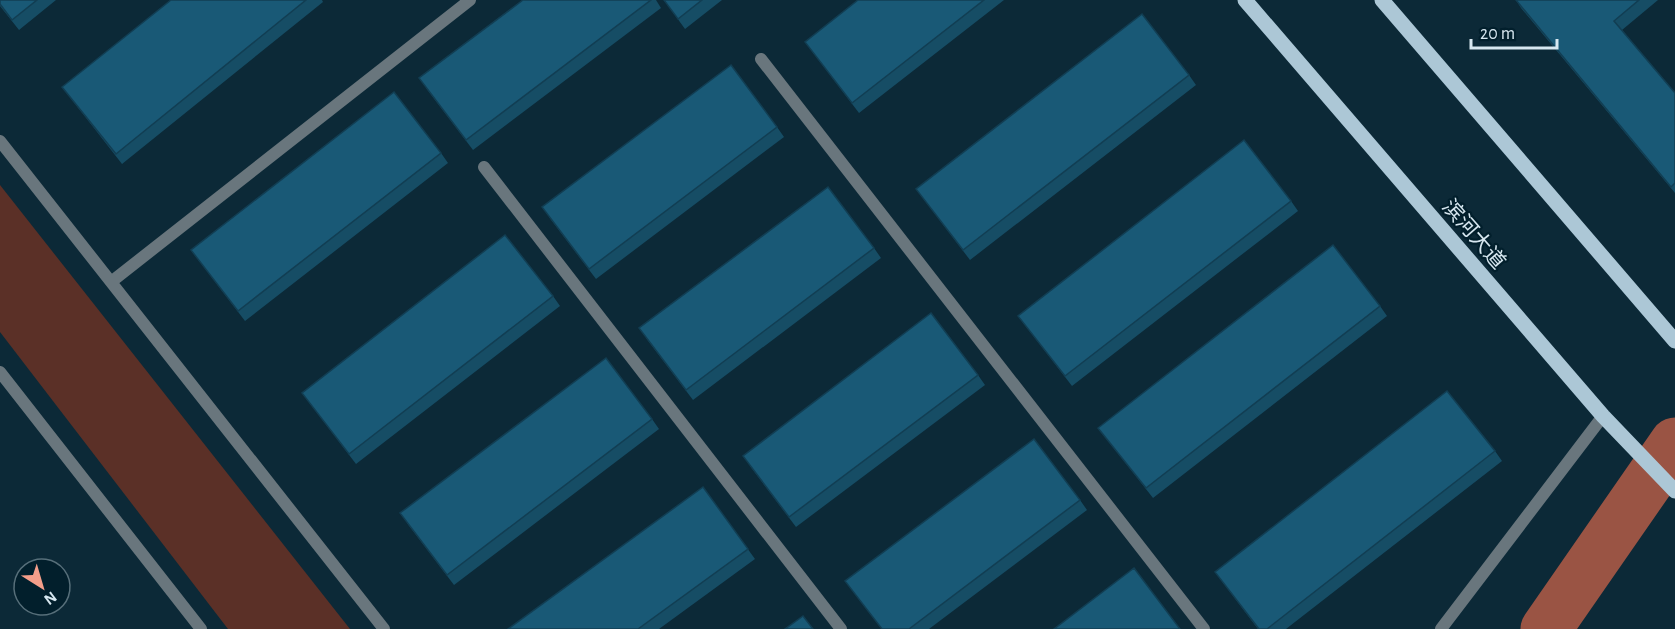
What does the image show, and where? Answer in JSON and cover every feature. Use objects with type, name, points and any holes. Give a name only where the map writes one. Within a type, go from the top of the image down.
[{"type":"main road","name":"滨河大道","points":[[1245,0],[1603,416],[1675,491]]},
{"type":"main road","points":[[1382,0],[1675,341]]},
{"type":"street","points":[[111,282],[470,0]]},
{"type":"street","points":[[761,59],[1204,629]]},
{"type":"street","points":[[0,141],[384,629]]},
{"type":"street","points":[[484,167],[841,629]]},
{"type":"street","points":[[0,372],[201,629]]},
{"type":"street","points":[[1441,629],[1603,416]]},
{"type":"shaded area","points":[[0,185],[350,629],[228,629],[0,332]]},
{"type":"building","points":[[0,0],[37,0],[12,20],[0,4]]},
{"type":"building","points":[[171,0],[306,0],[116,154],[62,87]]},
{"type":"building","points":[[523,0],[651,0],[466,140],[419,78]]},
{"type":"building","points":[[664,0],[702,0],[678,19]]},
{"type":"building","points":[[858,0],[984,0],[852,103],[805,42]]},
{"type":"building","points":[[1516,0],[1639,0],[1614,21],[1675,93],[1675,183],[1671,187]]},
{"type":"building","points":[[1142,14],[1189,75],[963,250],[916,189]]},
{"type":"building","points":[[731,65],[777,127],[589,269],[542,207]]},
{"type":"building","points":[[394,92],[441,153],[238,311],[191,250]]},
{"type":"building","points":[[1244,140],[1291,201],[1065,376],[1018,316]]},
{"type":"building","points":[[828,187],[874,248],[686,390],[639,328]]},
{"type":"building","points":[[505,235],[553,296],[349,454],[302,393]]},
{"type":"building","points":[[1333,245],[1380,306],[1146,488],[1098,428]]},
{"type":"building","points":[[931,313],[978,375],[789,517],[743,456]]},
{"type":"building","points":[[606,358],[652,419],[447,575],[400,513]]},
{"type":"building","points":[[1447,391],[1495,451],[1267,629],[1259,629],[1215,572]]},
{"type":"building","points":[[1034,439],[1080,500],[909,629],[882,629],[845,581]]},
{"type":"building","points":[[703,487],[748,549],[638,629],[508,629]]},
{"type":"building","points":[[1134,568],[1180,629],[1054,629]]},
{"type":"building","points":[[803,616],[813,629],[785,629]]},
{"type":"waterway","points":[[1546,629],[1675,443]]}]
